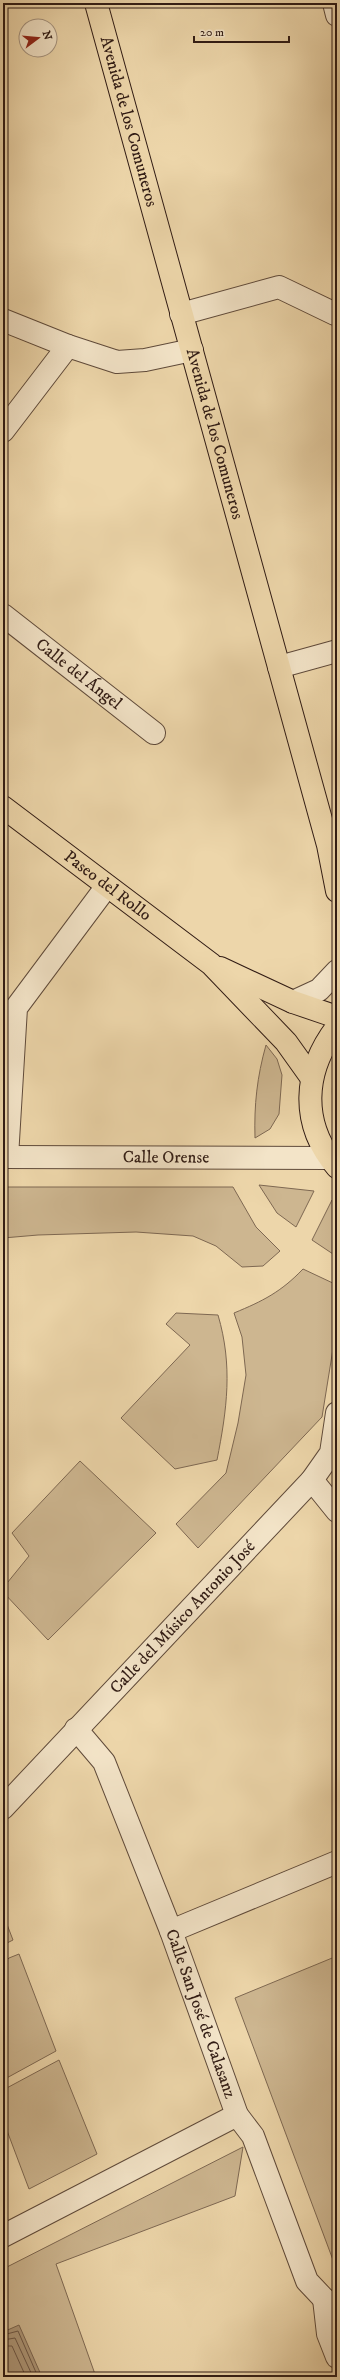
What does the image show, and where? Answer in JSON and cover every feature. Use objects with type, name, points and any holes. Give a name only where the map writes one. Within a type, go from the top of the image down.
[{"type":"main road","name":"Avenida de los Comuneros","points":[[96,3],[335,868],[337,890]]},
{"type":"main road","name":"Paseo del Rollo","points":[[3,808],[211,964],[286,1042],[311,1077]]},
{"type":"main road","name":"Paseo del Rollo","points":[[211,964],[293,1002],[337,1017]]},
{"type":"main road","points":[[333,1162],[314,1126],[310,1105],[311,1077],[323,1046],[337,1027]]},
{"type":"street","points":[[334,3],[337,15]]},
{"type":"street","points":[[181,314],[280,287],[335,314]]},
{"type":"street","points":[[3,320],[68,346],[118,362],[145,360],[192,350]]},
{"type":"street","points":[[3,431],[68,346]]},
{"type":"street","name":"Calle del Ángel","points":[[3,615],[154,733]]},
{"type":"street","points":[[279,667],[337,651]]},
{"type":"street","points":[[5,1157],[16,1008],[107,886]]},
{"type":"street","points":[[293,1002],[319,990],[337,971]]},
{"type":"street","name":"Calle Orense","points":[[5,1157],[333,1162]]},
{"type":"street","name":"Calle del Músico Antonio José","points":[[3,1808],[312,1480],[331,1453],[337,1413]]},
{"type":"street","points":[[312,1480],[337,1511]]},
{"type":"street","name":"Calle San José de Calasanz","points":[[76,1729],[104,1762],[171,1931],[237,2115],[253,2136],[307,2281],[330,2296]]},
{"type":"street","points":[[171,1931],[337,1862]]},
{"type":"street","points":[[3,2236],[237,2115]]},
{"type":"street","points":[[330,2296],[328,2334],[337,2357]]},
{"type":"shaded area","points":[[266,1045],[277,1059],[282,1075],[279,1114],[270,1129],[255,1138],[257,1091],[260,1068]]},
{"type":"shaded area","points":[[337,1066],[337,1126],[332,1088]]},
{"type":"shaded area","points":[[259,1185],[314,1191],[296,1227],[277,1213]]},
{"type":"shaded area","points":[[3,1187],[233,1187],[256,1227],[280,1251],[263,1266],[242,1267],[216,1246],[193,1236],[136,1232],[38,1235],[3,1238]]},
{"type":"shaded area","points":[[332,1200],[337,1218],[336,1256],[312,1240]]},
{"type":"shaded area","points":[[303,1269],[337,1285],[337,1324],[322,1417],[198,1548],[176,1524],[226,1473],[238,1423],[246,1375],[242,1337],[234,1313],[279,1290]]},
{"type":"shaded area","points":[[176,1313],[218,1315],[226,1352],[227,1388],[226,1405],[217,1460],[175,1469],[121,1418],[190,1345],[166,1324]]},
{"type":"shaded area","points":[[80,1461],[156,1533],[48,1640],[3,1592],[3,1588],[29,1556],[12,1533]]},
{"type":"shaded area","points":[[3,1914],[13,1940],[3,1945]]},
{"type":"shaded area","points":[[19,1954],[56,2051],[3,2080],[3,1964],[9,1958]]},
{"type":"shaded area","points":[[337,1956],[337,2258],[333,2260],[235,1998]]},
{"type":"shaded area","points":[[59,2060],[97,2154],[29,2189],[3,2120],[3,2090]]},
{"type":"shaded area","points":[[243,2147],[235,2196],[56,2264],[96,2377],[3,2377],[3,2269]]},
{"type":"water","points":[[19,2325],[42,2377],[3,2377],[3,2332]]}]
